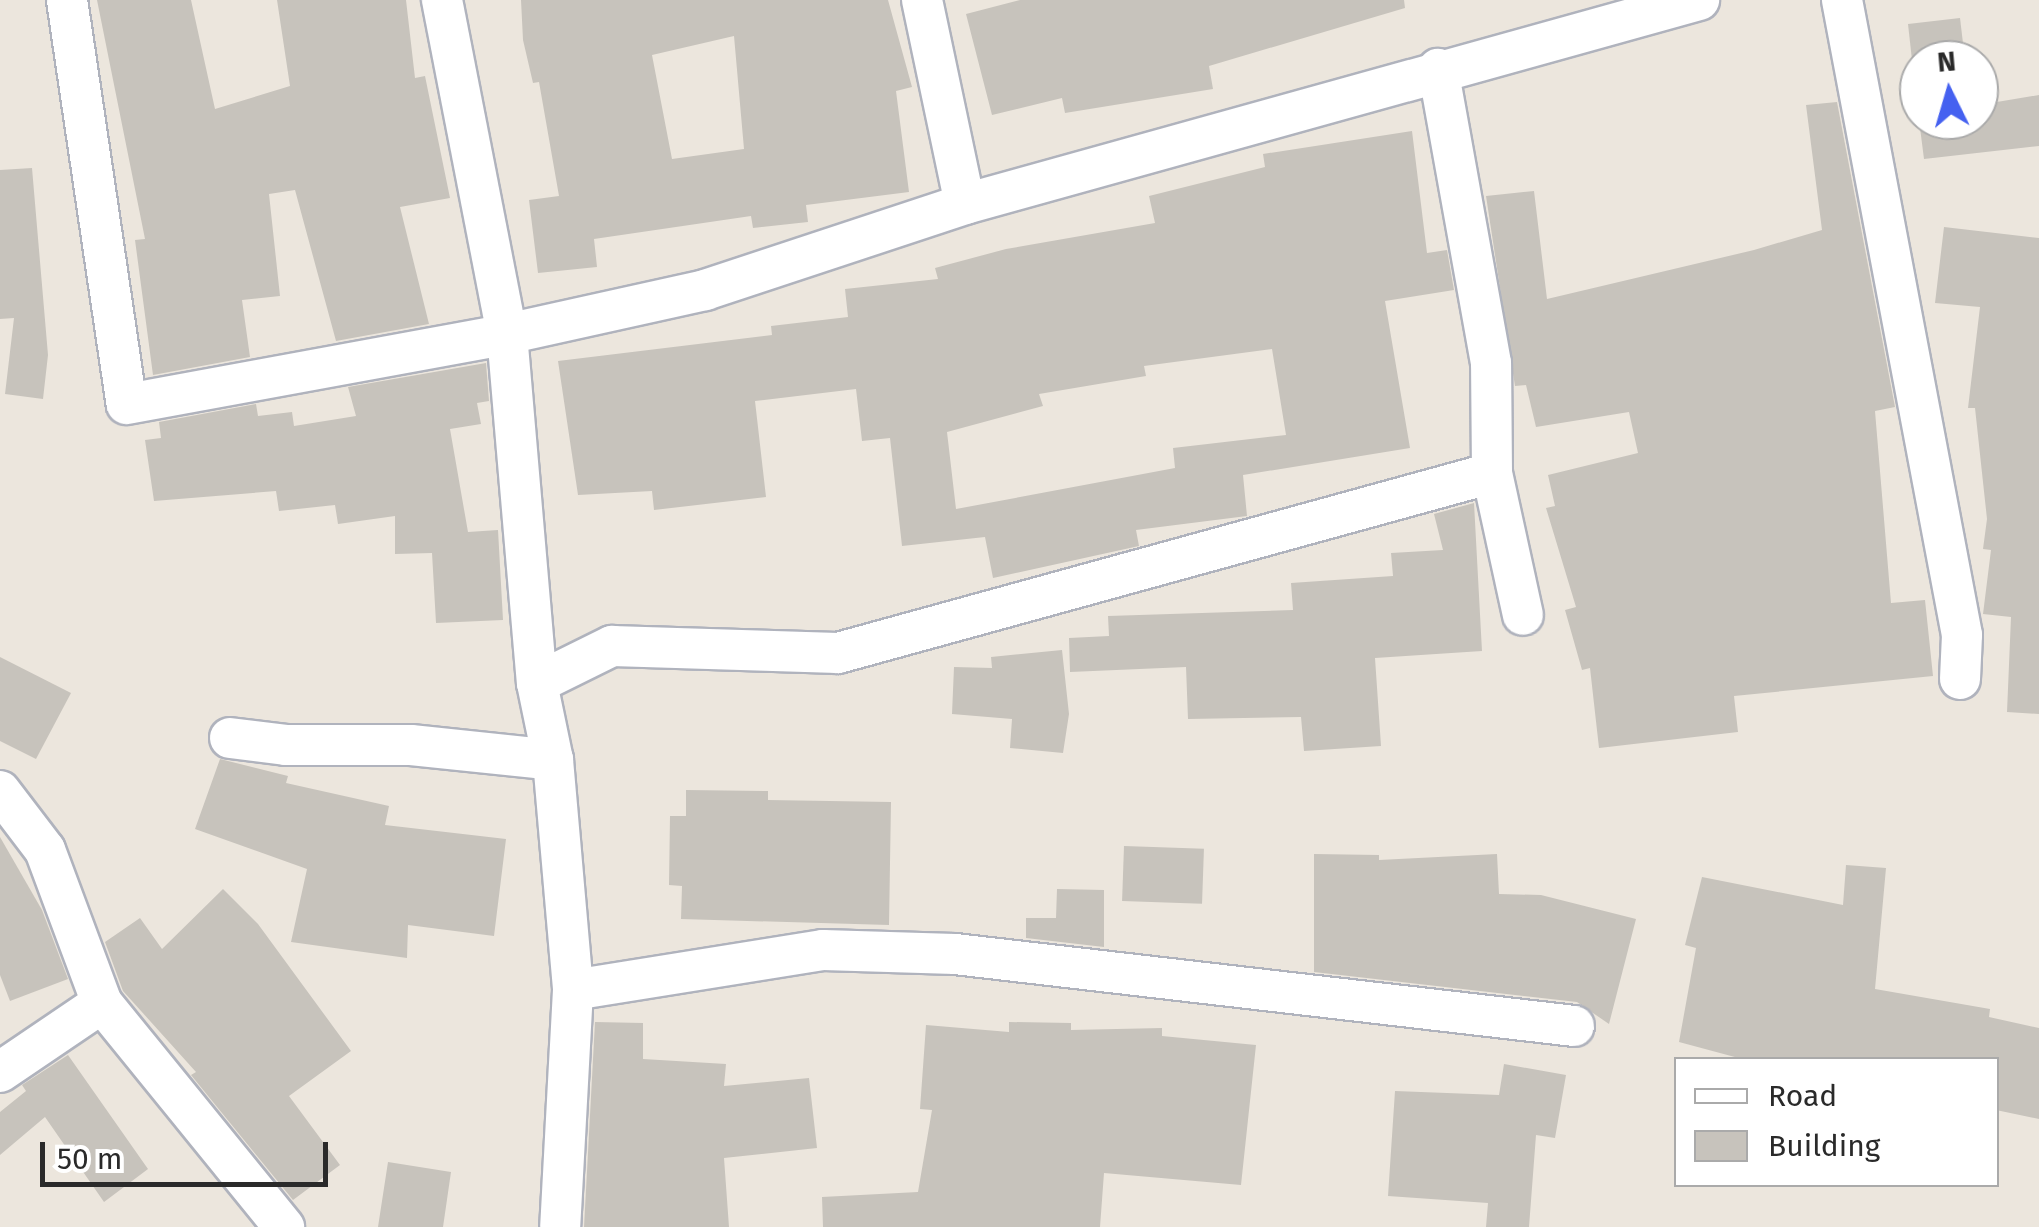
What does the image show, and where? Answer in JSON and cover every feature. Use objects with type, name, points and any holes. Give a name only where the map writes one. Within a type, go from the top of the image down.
[{"type":"street","points":[[67,0],[127,404],[507,334],[705,290],[965,204],[1438,69],[1698,0]]},
{"type":"street","points":[[442,0],[507,334],[537,683],[553,760],[573,990],[560,1227]]},
{"type":"street","points":[[922,0],[965,204]]},
{"type":"street","points":[[1842,0],[1962,635],[1960,678]]},
{"type":"street","points":[[1438,69],[1491,363],[1492,473],[1524,614]]},
{"type":"street","points":[[537,683],[612,646],[838,653],[1492,473]]},
{"type":"street","points":[[230,738],[286,745],[411,745],[553,760]]},
{"type":"street","points":[[0,791],[44,850],[102,1003],[284,1227]]},
{"type":"street","points":[[573,990],[824,950],[936,953],[1574,1026]]},
{"type":"street","points":[[0,1072],[102,1003]]},
{"type":"building","points":[[97,0],[191,0],[215,109],[290,86],[277,0],[406,0],[415,78],[425,76],[450,198],[400,207],[429,324],[336,341],[295,190],[269,194],[280,296],[242,300],[250,357],[153,375],[135,240],[145,239]]},
{"type":"building","points":[[521,0],[888,0],[912,87],[896,91],[909,192],[806,205],[808,222],[753,228],[751,216],[594,239],[597,267],[538,273],[529,200],[559,196],[539,82],[533,83],[523,40]],"holes":[[[734,36],[744,149],[672,159],[652,55]]]},
{"type":"building","points":[[1020,0],[1404,0],[1405,8],[1209,66],[1213,89],[1065,113],[1062,98],[992,115],[966,14]]},
{"type":"building","points":[[1960,18],[1963,40],[1910,40],[1908,24]]},
{"type":"building","points":[[2039,95],[2039,146],[1924,159],[1922,140],[1999,140],[1999,102]]},
{"type":"building","points":[[1837,102],[1895,407],[1875,411],[1891,603],[1925,600],[1933,676],[1734,696],[1738,732],[1599,748],[1590,668],[1582,670],[1565,610],[1576,607],[1546,508],[1555,506],[1548,475],[1638,453],[1629,412],[1536,427],[1526,385],[1515,386],[1486,196],[1534,191],[1547,299],[1754,250],[1822,230],[1806,105]]},
{"type":"building","points":[[1412,131],[1427,253],[1447,250],[1454,290],[1385,301],[1410,448],[1243,475],[1247,516],[1136,530],[1139,546],[993,578],[985,537],[902,546],[890,438],[862,441],[856,389],[755,401],[766,497],[654,510],[652,491],[578,495],[558,361],[772,335],[771,326],[848,317],[845,289],[938,279],[935,268],[1006,249],[1155,223],[1149,196],[1265,167],[1263,154]],"holes":[[[1272,349],[1286,435],[1173,448],[1175,468],[956,509],[947,432],[1043,406],[1039,394],[1146,376],[1144,366]]]},
{"type":"building","points":[[32,168],[48,355],[43,399],[5,394],[14,318],[0,319],[0,170]]},
{"type":"building","points":[[1944,227],[2039,238],[2039,714],[2007,712],[2011,617],[1983,614],[1991,550],[1983,549],[1987,519],[1975,408],[1968,408],[1980,307],[1935,303]]},
{"type":"building","points":[[486,363],[489,401],[477,403],[481,424],[450,429],[468,532],[498,530],[503,620],[436,623],[432,553],[395,554],[395,516],[338,524],[335,505],[279,511],[276,491],[154,501],[145,440],[161,438],[159,422],[256,404],[258,416],[292,412],[294,426],[356,416],[348,387]]},
{"type":"building","points":[[1474,503],[1482,651],[1375,658],[1381,746],[1304,751],[1301,717],[1188,719],[1186,667],[1070,672],[1069,638],[1109,636],[1108,616],[1293,610],[1291,583],[1393,576],[1391,553],[1443,550],[1434,514]]},
{"type":"building","points":[[1062,650],[1069,714],[1063,753],[1010,748],[1012,719],[952,714],[954,667],[992,668],[991,657]]},
{"type":"building","points":[[0,657],[71,693],[36,759],[0,741]]},
{"type":"building","points":[[220,759],[288,776],[286,783],[389,806],[385,825],[506,839],[494,936],[408,925],[407,958],[291,942],[307,869],[195,829]]},
{"type":"building","points":[[686,790],[768,791],[768,800],[891,802],[889,925],[681,919],[682,886],[669,885],[670,816],[686,816]]},
{"type":"building","points":[[0,837],[42,910],[68,979],[10,1001],[0,975]]},
{"type":"building","points":[[1124,846],[1204,849],[1202,904],[1122,901]]},
{"type":"building","points":[[1314,854],[1379,855],[1379,860],[1497,854],[1499,894],[1541,895],[1636,919],[1609,1024],[1577,1002],[1314,972]]},
{"type":"building","points":[[1846,865],[1886,868],[1875,989],[1990,1009],[1989,1017],[2039,1028],[2039,1119],[1999,1111],[1999,1057],[1735,1057],[1679,1042],[1696,948],[1685,945],[1702,877],[1843,905]]},
{"type":"building","points":[[223,889],[258,924],[351,1051],[289,1096],[340,1165],[293,1200],[191,1075],[196,1072],[123,991],[105,942],[140,918],[162,949]]},
{"type":"building","points":[[1057,889],[1104,890],[1104,947],[1026,938],[1026,918],[1056,918]]},
{"type":"building","points":[[595,1022],[643,1023],[643,1059],[726,1064],[724,1086],[809,1078],[817,1148],[724,1158],[729,1227],[584,1227]]},
{"type":"building","points":[[1009,1022],[1071,1023],[1071,1030],[1162,1028],[1162,1036],[1256,1045],[1241,1185],[1104,1173],[1100,1227],[823,1227],[822,1197],[918,1192],[932,1110],[920,1109],[926,1025],[1009,1032]]},
{"type":"building","points":[[68,1055],[148,1169],[104,1202],[45,1117],[0,1155],[0,1112],[26,1091],[22,1085]]},
{"type":"building","points":[[1504,1064],[1566,1075],[1555,1138],[1536,1135],[1529,1227],[1486,1227],[1488,1203],[1388,1196],[1395,1091],[1499,1095]]},
{"type":"building","points":[[388,1162],[451,1172],[443,1227],[378,1227]]}]
